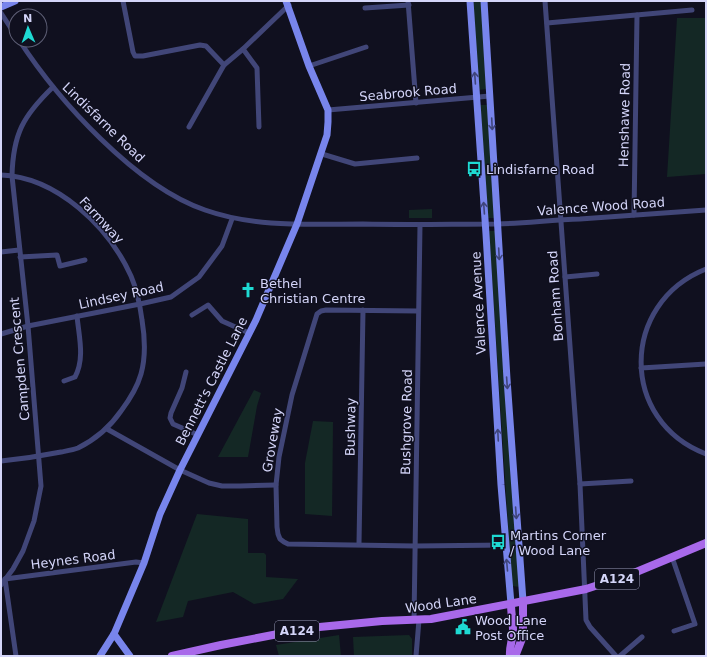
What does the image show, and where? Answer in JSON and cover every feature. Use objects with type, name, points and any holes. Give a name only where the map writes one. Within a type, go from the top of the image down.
[{"type":"main road","name":"Wood Lane","points":[[172,656],[309,628],[368,622],[416,620],[586,589],[629,575],[706,543]]},
{"type":"main road","points":[[514,656],[523,636],[523,601]]},
{"type":"main road","points":[[510,604],[513,630],[509,651],[510,656]]},
{"type":"street","points":[[1,7],[15,1]]},
{"type":"street","points":[[123,1],[133,52],[136,56],[200,45],[206,46],[224,65]]},
{"type":"street","name":"Valence Avenue","points":[[470,1],[510,604]]},
{"type":"street","name":"Valence Avenue","points":[[484,1],[523,601]]},
{"type":"street","name":"Bonham Road","points":[[545,1],[580,484],[586,589],[586,620],[590,627],[616,656]]},
{"type":"street","points":[[189,127],[224,65],[243,49],[287,3]]},
{"type":"street","name":"Bennett's Castle Lane","points":[[100,656],[114,634],[144,563],[160,514],[180,470],[249,333],[297,224],[322,154],[327,135],[328,110],[309,66],[287,3]]},
{"type":"street","points":[[365,8],[408,3],[416,103]]},
{"type":"street","points":[[546,23],[692,10]]},
{"type":"street","points":[[1,13],[8,24]]},
{"type":"street","name":"Henshawe Road","points":[[634,215],[633,190],[637,15]]},
{"type":"street","points":[[309,66],[366,47]]},
{"type":"street","name":"Lindisfarne Road","points":[[24,48],[36,66],[53,87],[78,115],[116,153],[146,177],[172,194],[203,210],[232,219],[252,222],[297,224],[498,224]]},
{"type":"street","points":[[243,49],[257,68],[259,126]]},
{"type":"street","name":"Campden Crescent","points":[[1,585],[3,578],[13,569],[23,551],[34,521],[41,486],[40,456],[28,326],[12,176],[12,157],[19,133],[31,110],[53,87]]},
{"type":"street","name":"Seabrook Road","points":[[328,110],[490,96]]},
{"type":"street","points":[[322,154],[355,164],[417,158]]},
{"type":"street","name":"Farmway","points":[[1,175],[26,178],[50,188],[64,197],[93,222],[119,253],[131,277],[140,304],[145,340],[141,373],[136,387],[128,401],[107,429],[78,448],[40,456],[1,461]]},
{"type":"street","name":"Valence Wood Road","points":[[498,224],[706,210]]},
{"type":"street","name":"Lindsey Road","points":[[1,334],[28,326],[170,297],[199,277],[222,246],[232,219]]},
{"type":"street","name":"Bushgrove Road","points":[[416,656],[415,546],[420,225]]},
{"type":"street","points":[[1,252],[19,250]]},
{"type":"street","points":[[20,257],[56,255],[60,266],[85,260]]},
{"type":"street","points":[[706,270],[687,278],[678,285],[669,293],[654,312],[643,339],[641,357],[642,380],[647,397],[655,413],[662,423],[679,439],[688,446],[706,454]]},
{"type":"street","points":[[565,277],[597,274]]},
{"type":"street","points":[[192,315],[208,305],[222,321],[249,333]]},
{"type":"street","name":"Groveway","points":[[418,311],[326,310],[317,314],[292,396],[279,457],[276,485],[278,534],[284,542],[288,544],[506,546]]},
{"type":"street","name":"Bushway","points":[[359,544],[363,310]]},
{"type":"street","points":[[64,381],[75,378],[82,355],[77,316]]},
{"type":"street","points":[[641,368],[706,364]]},
{"type":"street","points":[[186,372],[182,388],[170,418],[173,424],[198,435]]},
{"type":"street","points":[[107,429],[180,470],[208,483],[222,486],[276,485]]},
{"type":"street","points":[[580,484],[632,481]]},
{"type":"street","points":[[672,557],[695,624],[674,631]]},
{"type":"street","name":"Heynes Road","points":[[3,578],[136,562],[144,563]]},
{"type":"street","points":[[3,578],[16,656]]},
{"type":"street","points":[[114,634],[130,656]]},
{"type":"street","points":[[620,656],[642,636]]},
{"type":"green space","points":[[473,1],[481,1],[487,89],[478,90]]},
{"type":"green space","points":[[677,18],[706,18],[706,174],[667,177]]},
{"type":"green space","points":[[480,105],[488,105],[495,218],[488,218]]},
{"type":"green space","points":[[432,209],[432,218],[409,218],[409,210]]},
{"type":"green space","points":[[489,231],[496,231],[520,587],[512,586]]},
{"type":"green space","points":[[254,390],[261,393],[257,406],[248,457],[218,457]]},
{"type":"green space","points":[[313,421],[333,422],[332,516],[305,514],[305,463]]},
{"type":"green space","points":[[197,514],[248,519],[248,553],[264,553],[266,555],[266,577],[298,579],[283,599],[254,604],[233,592],[188,601],[183,617],[156,622]]},
{"type":"green space","points":[[339,635],[341,656],[279,656],[276,645]]},
{"type":"green space","points":[[409,635],[412,639],[412,656],[354,656],[353,637]]},
{"type":"place","name":"Lindisfarne Road","points":[[474,169]]},
{"type":"place","name":"Bethel Christian Centre","points":[[248,290]]},
{"type":"place","name":"Martins Corner / Wood Lane","points":[[498,542]]},
{"type":"place","name":"Wood Lane Post Office","points":[[463,627]]}]
